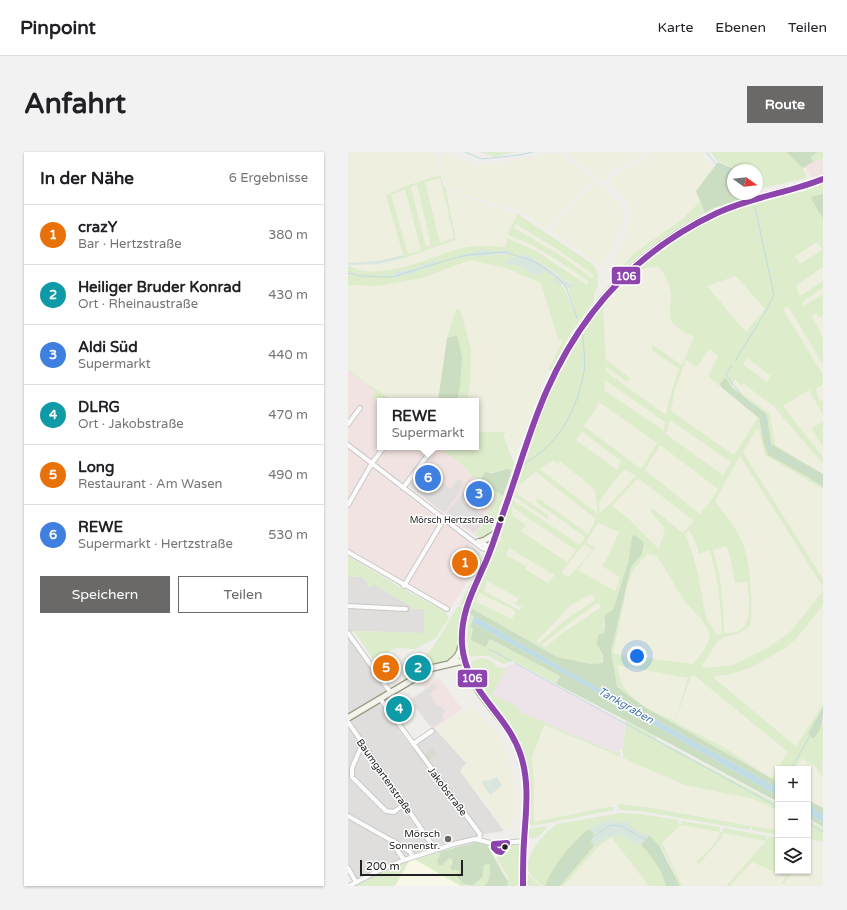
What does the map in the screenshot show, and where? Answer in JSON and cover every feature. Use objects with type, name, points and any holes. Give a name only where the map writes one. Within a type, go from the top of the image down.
[{"type":"main road","points":[[466,661],[466,620],[477,581],[490,551],[528,440],[553,378],[585,320],[609,290],[634,266],[669,239],[699,222],[732,207],[769,195],[806,186],[823,179]]},
{"type":"main road","points":[[479,542],[485,540],[496,532]]},
{"type":"main road","points":[[449,664],[460,652],[463,619],[472,589],[477,581]]},
{"type":"main road","points":[[462,642],[464,659],[471,676],[480,693],[509,730],[516,742],[524,762],[528,797],[524,841],[523,886]]},
{"type":"main road","points":[[348,718],[391,694],[432,668],[466,661]]},
{"type":"street","points":[[348,424],[360,408]]},
{"type":"street","points":[[348,445],[472,539],[483,549],[490,551]]},
{"type":"street","points":[[348,506],[372,463],[382,450]]},
{"type":"street","points":[[403,488],[432,450]]},
{"type":"street","points":[[404,586],[444,519]]},
{"type":"street","points":[[472,539],[486,545],[490,551]]},
{"type":"street","points":[[348,552],[404,586],[446,609]]},
{"type":"street","points":[[348,606],[406,609]]},
{"type":"street","points":[[348,633],[349,638],[391,694]]},
{"type":"street","name":"Jakobstraße","points":[[380,700],[480,834],[479,839]]},
{"type":"street","name":"Baumgartenstraße","points":[[348,718],[363,745],[435,849]]},
{"type":"street","points":[[413,744],[432,731]]},
{"type":"street","points":[[363,745],[352,768],[352,776],[386,811],[394,812],[404,804]]},
{"type":"street","points":[[348,816],[404,847],[412,857]]},
{"type":"street","points":[[350,886],[378,871],[404,860],[461,842],[479,839],[494,844],[524,841]]},
{"type":"street","points":[[394,841],[393,844],[404,860]]},
{"type":"street","points":[[348,868],[356,882]]},
{"type":"shaded area","points":[[823,159],[823,176],[812,180],[805,167],[813,162]]},
{"type":"shaded area","points":[[484,250],[510,250],[509,255],[461,258],[458,256]]},
{"type":"shaded area","points":[[523,253],[574,286],[566,289],[562,284],[555,283],[553,281],[554,277],[544,271],[540,276],[533,274],[519,266],[506,264],[509,255],[510,258],[522,258]]},
{"type":"shaded area","points":[[403,255],[404,258],[379,264],[348,265],[348,263],[376,261]]},
{"type":"shaded area","points":[[435,260],[436,265],[416,271],[413,275],[406,274],[395,278],[394,272],[414,269]]},
{"type":"shaded area","points":[[348,370],[376,392],[372,397],[377,400],[377,450],[428,450],[399,489],[472,543],[471,545],[480,554],[467,582],[451,608],[449,608],[348,552]]},
{"type":"shaded area","points":[[435,450],[443,450],[468,470],[467,472],[496,496],[487,514],[489,516],[475,535],[451,520],[408,485]]},
{"type":"shaded area","points":[[415,479],[431,492],[440,480],[451,489],[458,479],[463,482],[457,496],[445,512],[410,486]]},
{"type":"shaded area","points":[[463,493],[468,496],[463,502],[487,517],[474,532],[446,513]]},
{"type":"shaded area","points":[[467,543],[480,554],[468,579],[466,577],[470,569],[465,566],[468,561],[459,555]]},
{"type":"shaded area","points":[[348,577],[361,577],[411,606],[424,609],[424,633],[354,631],[348,634]]},
{"type":"shaded area","points":[[348,636],[386,691],[376,699],[412,748],[436,730],[466,763],[460,771],[504,831],[484,834],[438,845],[376,869],[356,879],[348,866]]},
{"type":"shaded area","points":[[514,663],[625,723],[623,749],[617,751],[616,753],[520,712],[517,706],[491,695],[507,666]]},
{"type":"shaded area","points":[[439,678],[462,709],[432,730],[410,699],[425,689],[421,684],[423,681]]},
{"type":"shaded area","points":[[434,683],[437,688],[429,694],[438,706],[440,705],[445,711],[442,716],[444,719],[433,727],[431,725],[430,726],[414,705],[416,704],[413,699]]},
{"type":"shaded area","points":[[433,748],[437,754],[428,761],[424,755]]},
{"type":"shaded area","points":[[497,777],[502,786],[490,795],[482,783],[484,780],[489,781]]},
{"type":"shaded area","points":[[615,819],[619,822],[628,822],[637,831],[649,835],[641,845],[632,842],[626,837],[618,835],[603,839],[594,846],[591,841],[594,833],[589,829],[603,822]]},
{"type":"shaded area","points":[[414,859],[461,886],[395,886],[409,861]]},
{"type":"green space","points":[[357,152],[436,152],[440,175],[409,185],[386,195],[403,255],[388,259],[348,263],[348,154]]},
{"type":"green space","points":[[480,152],[514,152],[494,157]]},
{"type":"green space","points":[[565,152],[642,152],[639,157],[611,171],[603,182]]},
{"type":"green space","points":[[649,152],[701,152],[712,169],[696,191],[700,202],[681,220],[636,252],[616,272],[609,267],[626,234],[630,215],[628,200],[614,187],[610,180],[628,168],[643,161]]},
{"type":"green space","points":[[711,152],[786,152],[803,168],[807,178],[763,188],[763,164],[727,165],[716,160]]},
{"type":"green space","points":[[786,152],[818,152],[811,157],[813,162],[803,168]]},
{"type":"green space","points":[[818,152],[823,152],[823,159],[813,162],[811,157]]},
{"type":"green space","points":[[559,153],[593,178],[546,229],[527,215],[509,207],[507,208],[448,188],[442,175],[439,155],[446,154],[475,164],[495,164]]},
{"type":"green space","points":[[718,162],[727,166],[727,200],[737,200],[714,208],[705,213],[696,191]]},
{"type":"green space","points":[[440,175],[447,190],[456,240],[404,258],[386,195],[409,185]],"holes":[[[440,178],[454,238],[440,243],[425,182]],[[417,184],[431,245],[426,247],[411,187]],[[405,189],[421,250],[408,254],[391,195]]]},
{"type":"green space","points":[[440,178],[454,239],[440,243],[425,182]]},
{"type":"green space","points":[[596,181],[621,205],[623,216],[622,228],[601,267],[551,230]]},
{"type":"green space","points":[[823,183],[823,194],[812,197],[813,202],[823,219],[823,267],[796,286],[800,296],[823,281],[823,288],[802,302],[804,306],[823,294],[823,315],[819,317],[816,313],[812,317],[823,338],[823,365],[788,306],[783,309],[823,375],[823,384],[816,389],[819,401],[823,400],[823,415],[809,390],[783,406],[823,457],[823,464],[774,407],[744,384],[742,386],[735,379],[732,386],[770,414],[775,445],[823,474],[771,444],[767,415],[731,387],[720,384],[721,387],[708,376],[718,356],[709,349],[697,367],[686,360],[675,389],[671,411],[734,455],[758,417],[763,441],[823,487],[823,489],[765,455],[759,431],[756,430],[743,452],[823,579],[823,587],[740,456],[715,501],[734,527],[743,545],[749,568],[752,606],[750,626],[738,633],[718,641],[702,666],[703,668],[733,665],[769,647],[790,632],[823,591],[823,605],[797,638],[784,649],[750,668],[727,675],[715,676],[715,679],[796,746],[823,704],[823,707],[808,733],[813,739],[823,724],[823,778],[815,766],[802,759],[797,766],[779,766],[788,752],[695,676],[691,676],[675,722],[725,748],[771,778],[775,772],[775,780],[646,708],[617,687],[611,651],[631,567],[642,553],[644,543],[632,537],[628,563],[613,610],[603,624],[605,629],[604,633],[598,635],[598,643],[603,663],[591,664],[557,657],[471,608],[476,591],[498,536],[500,542],[501,541],[500,535],[508,513],[509,503],[531,439],[548,397],[566,357],[585,324],[595,311],[616,287],[642,262],[656,250],[685,231],[716,215],[768,197],[801,190],[801,193]],"holes":[[[817,242],[822,250],[800,264],[795,256]],[[658,266],[668,283],[671,295],[670,314],[672,322],[694,337],[682,365],[653,345],[651,349],[679,369],[670,396],[666,415],[605,371],[607,367],[627,382],[630,378],[606,360],[603,310],[605,306],[632,275],[638,271]],[[736,276],[765,309],[746,332],[707,286]],[[747,358],[771,376],[767,382],[743,364]],[[605,380],[665,422],[664,431],[604,390]],[[599,402],[657,443],[641,469],[584,426]],[[670,420],[731,462],[723,475],[666,434]],[[582,432],[621,461],[617,470],[576,440]],[[660,445],[718,489],[713,498],[700,514],[645,470]],[[553,460],[558,464],[560,461],[595,490],[598,514],[540,469]],[[624,469],[636,476],[600,513],[599,503]],[[536,472],[596,519],[588,534],[538,498],[536,502],[585,537],[580,545],[514,501],[515,497],[547,519],[549,516],[517,494],[519,485]],[[638,478],[694,521],[683,533],[652,508],[650,511],[665,529],[659,549],[629,519],[612,506]],[[512,507],[576,550],[567,562],[521,531],[526,525],[512,515]],[[598,523],[619,532],[610,553],[602,566],[620,577],[615,591],[578,570],[595,548],[586,542]],[[689,530],[699,554],[710,550],[719,592],[721,612],[722,633],[717,635],[706,618],[698,574],[685,534]],[[584,544],[593,550],[569,577],[561,573]],[[726,546],[729,553],[735,583],[747,582],[749,615],[744,626],[737,632],[724,633],[722,594],[713,550]],[[509,548],[554,576],[548,583],[525,569],[526,566],[506,555]],[[647,554],[657,556],[685,602],[703,621],[710,635],[708,642],[702,653],[693,664],[613,654],[628,583],[634,569]],[[487,581],[518,598],[515,604],[522,607],[519,610],[484,591]],[[479,593],[512,609],[515,614],[512,619],[476,602]],[[592,594],[595,600],[569,617],[539,643],[536,642],[572,604]],[[598,603],[601,607],[564,632],[546,647],[542,645],[573,620]],[[617,665],[688,678],[675,721],[644,706],[630,695],[621,681]]]},
{"type":"green space","points":[[417,184],[431,246],[426,247],[411,187]]},
{"type":"green space","points":[[405,189],[421,250],[408,254],[391,195]]},
{"type":"green space","points":[[447,190],[518,215],[509,230],[508,235],[536,247],[589,282],[587,285],[538,252],[507,238],[506,247],[486,246],[464,248],[391,270],[367,272],[354,270],[349,266],[379,264],[393,261],[456,240]]},
{"type":"green space","points":[[823,194],[823,219],[811,197]]},
{"type":"green space","points":[[700,202],[705,213],[659,240],[618,274],[616,272],[636,252],[681,220]]},
{"type":"green space","points":[[518,214],[591,263],[595,267],[598,274],[598,286],[594,294],[594,301],[572,331],[551,371],[548,370],[563,340],[558,339],[541,283],[506,268],[470,260],[423,278],[377,286],[348,285],[348,265],[360,270],[389,270],[405,267],[468,247],[506,247],[507,238],[538,252],[587,285],[589,282],[550,256],[530,244],[508,235],[509,230]],"holes":[[[516,224],[558,250],[594,275],[592,278],[563,257],[514,228]],[[484,250],[510,250],[509,255],[467,256]],[[523,253],[543,264],[573,285],[568,289],[576,315],[566,291],[547,272],[544,271],[540,276],[533,274],[519,266],[506,264],[509,256],[510,258],[522,258]],[[435,260],[436,265],[416,271],[413,275],[406,274],[395,278],[394,273],[414,269]]]},
{"type":"green space","points":[[516,224],[595,275],[592,278],[563,257],[514,228]]},
{"type":"green space","points":[[817,242],[822,250],[800,264],[795,256]]},
{"type":"green space","points":[[470,260],[506,268],[541,283],[558,339],[563,340],[550,365],[514,457],[505,435],[506,432],[479,432],[479,398],[468,398],[470,384],[448,331],[438,398],[388,398],[363,381],[348,368],[348,285],[377,286],[423,278]]},
{"type":"green space","points":[[658,266],[667,279],[671,293],[670,309],[674,324],[694,337],[682,365],[654,345],[651,349],[679,369],[670,396],[666,415],[605,372],[607,367],[627,381],[606,360],[603,310],[605,306],[634,273]]},
{"type":"green space","points":[[823,267],[823,281],[800,296],[796,286]]},
{"type":"green space","points":[[736,276],[765,309],[746,332],[707,285]]},
{"type":"green space","points":[[823,288],[823,294],[803,306],[802,302]]},
{"type":"green space","points":[[788,305],[823,365],[823,375],[783,309]]},
{"type":"green space","points":[[456,309],[460,309],[471,349],[470,384],[468,398],[458,398],[460,387],[457,335],[447,338]]},
{"type":"green space","points":[[817,313],[823,315],[823,338],[812,317]]},
{"type":"green space","points":[[457,335],[462,357],[458,398],[438,398],[447,338]]},
{"type":"green space","points":[[708,349],[718,356],[708,376],[758,417],[735,455],[671,411],[675,389],[686,360]]},
{"type":"green space","points":[[747,358],[771,376],[767,382],[743,364]]},
{"type":"green space","points":[[348,368],[363,381],[388,398],[377,398],[377,400],[372,397],[376,392],[348,370]]},
{"type":"green space","points":[[724,378],[727,379],[731,387],[767,415],[771,444],[823,474],[823,487],[768,455],[763,441],[759,418],[721,387],[720,384]]},
{"type":"green space","points":[[605,379],[665,422],[664,432],[604,390]]},
{"type":"green space","points":[[735,379],[743,386],[744,383],[774,407],[823,464],[823,473],[775,445],[770,414],[732,386]]},
{"type":"green space","points":[[823,384],[823,400],[819,401],[816,389]]},
{"type":"green space","points":[[809,390],[823,415],[823,422],[811,428],[823,447],[823,457],[783,405]]},
{"type":"green space","points":[[600,402],[658,443],[641,469],[583,426]]},
{"type":"green space","points":[[669,420],[731,462],[723,475],[666,434]]},
{"type":"green space","points":[[823,422],[823,447],[811,428]]},
{"type":"green space","points":[[756,430],[759,431],[773,460],[823,489],[823,579],[742,452]]},
{"type":"green space","points":[[582,431],[621,461],[616,470],[576,439]]},
{"type":"green space","points":[[479,432],[506,432],[503,435],[514,463],[512,470],[485,472],[479,482],[467,472],[468,470],[443,450],[479,450]]},
{"type":"green space","points":[[660,445],[718,489],[713,498],[700,514],[645,470]]},
{"type":"green space","points":[[740,456],[823,587],[823,591],[790,632],[769,647],[733,665],[703,668],[702,666],[718,641],[745,631],[753,613],[740,538],[715,501]]},
{"type":"green space","points":[[553,460],[560,461],[596,490],[598,515],[540,469]]},
{"type":"green space","points":[[508,469],[512,470],[503,496],[493,489],[491,492],[479,482],[485,472],[492,473]]},
{"type":"green space","points":[[624,469],[636,476],[627,487],[600,513],[599,503],[601,499]]},
{"type":"green space","points":[[536,472],[596,519],[588,534],[538,498],[536,502],[585,538],[580,545],[514,501],[515,497],[547,518],[549,516],[517,494],[519,485]]},
{"type":"green space","points":[[638,478],[694,521],[683,533],[652,508],[650,511],[665,529],[659,549],[629,519],[612,506]]},
{"type":"green space","points":[[493,488],[503,496],[496,518],[487,514],[496,497],[491,492]]},
{"type":"green space","points":[[512,506],[576,550],[567,562],[521,531],[511,515]]},
{"type":"green space","points":[[489,516],[495,519],[488,533],[483,536],[475,535]]},
{"type":"green space","points":[[598,523],[619,532],[610,553],[602,566],[621,577],[615,592],[577,570],[595,549],[585,542]]},
{"type":"green space","points":[[689,530],[699,554],[710,550],[717,575],[720,595],[722,633],[717,635],[706,618],[698,574],[684,534]]},
{"type":"green space","points":[[635,535],[644,543],[642,554],[631,567],[611,651],[617,687],[646,708],[775,780],[775,786],[470,615],[471,608],[557,657],[591,664],[603,663],[603,655],[597,644],[598,635],[604,633],[605,615],[613,610],[628,563],[632,537]]},
{"type":"green space","points":[[584,544],[593,550],[569,578],[561,573]]},
{"type":"green space","points":[[726,546],[735,582],[747,582],[749,611],[748,622],[741,630],[724,633],[722,594],[713,550]]},
{"type":"green space","points":[[509,548],[554,575],[548,583],[506,555]]},
{"type":"green space","points":[[483,553],[483,559],[465,606],[460,604]]},
{"type":"green space","points":[[648,554],[657,555],[707,627],[710,635],[708,642],[693,664],[613,654],[628,583],[634,569]]},
{"type":"green space","points":[[348,556],[398,586],[445,611],[449,618],[436,638],[415,649],[396,648],[374,661],[354,631],[424,633],[424,609],[411,609],[411,606],[373,584],[372,587],[367,587],[367,581],[361,577],[348,577]]},
{"type":"green space","points":[[487,581],[518,598],[522,608],[521,609],[483,590]]},
{"type":"green space","points":[[479,592],[512,609],[515,614],[512,619],[476,601]]},
{"type":"green space","points":[[592,593],[595,599],[568,617],[539,643],[536,641],[572,604]]},
{"type":"green space","points":[[598,603],[601,607],[564,632],[546,647],[542,644],[573,620]]},
{"type":"green space","points":[[823,605],[823,704],[797,746],[715,679],[715,676],[727,675],[797,638]]},
{"type":"green space","points":[[458,606],[465,608],[457,654],[451,660],[421,672],[418,666],[433,647]]},
{"type":"green space","points":[[470,615],[474,616],[470,626],[486,647],[490,639],[560,676],[556,684],[513,661],[503,664],[487,656],[469,656],[467,639]]},
{"type":"green space","points":[[472,622],[600,694],[600,697],[620,708],[623,707],[775,794],[775,800],[556,684],[560,676],[490,639],[486,647],[471,640],[473,629],[470,626]]},
{"type":"green space","points":[[482,658],[496,664],[497,665],[495,667],[506,668],[492,695],[517,706],[520,712],[616,753],[619,750],[621,757],[545,725],[532,757],[534,822],[608,807],[614,807],[614,810],[532,826],[530,825],[530,784],[527,764],[520,744],[476,679],[472,669],[472,661]]},
{"type":"green space","points":[[617,665],[689,678],[680,708],[689,679],[691,676],[695,676],[788,753],[779,766],[775,766],[775,772],[771,778],[725,748],[646,707],[632,697],[621,681]]},
{"type":"green space","points":[[472,705],[496,732],[512,769],[516,801],[515,816],[511,827],[506,831],[461,771],[467,762],[440,733],[439,728]]},
{"type":"green space","points":[[823,707],[822,724],[819,732],[813,739],[808,733]]},
{"type":"green space","points":[[626,721],[657,737],[656,739],[775,802],[775,810],[754,799],[682,784],[623,758]]},
{"type":"green space","points":[[545,725],[682,784],[754,799],[775,810],[775,829],[646,807],[612,804],[608,807],[534,822],[532,757]]},
{"type":"green space","points":[[802,758],[815,766],[821,774],[823,778],[823,806],[811,800],[811,766],[797,766]]},
{"type":"green space","points":[[811,802],[823,808],[823,814],[811,807]]},
{"type":"green space","points":[[618,804],[646,807],[751,826],[749,830],[640,811],[621,810],[618,808]]},
{"type":"green space","points":[[620,813],[640,814],[679,820],[678,824],[680,825],[682,821],[720,827],[720,832],[681,825],[662,843],[682,886],[680,886],[665,854],[656,841],[651,837],[620,822],[608,822],[596,826],[574,842],[556,865],[545,886],[542,886],[533,878],[529,872],[529,860],[536,845],[552,827],[557,824]]},
{"type":"green space","points":[[811,816],[823,822],[823,827],[811,820]]},
{"type":"green space","points":[[811,822],[823,828],[823,842],[811,840]]},
{"type":"green space","points":[[680,825],[720,832],[713,846],[696,862],[713,849],[723,833],[766,841],[726,886],[682,886],[662,843]]},
{"type":"green space","points":[[548,826],[540,836],[532,839],[528,836],[528,829]]},
{"type":"green space","points":[[751,826],[775,830],[775,834],[752,830]]},
{"type":"green space","points":[[724,828],[766,836],[767,841],[769,836],[775,837],[775,872],[752,862],[730,886],[726,886],[766,841],[723,833],[720,840],[699,864],[696,862],[707,852]]},
{"type":"green space","points":[[589,829],[594,833],[592,841],[594,846],[560,886],[545,886],[552,870],[563,855]]},
{"type":"green space","points":[[618,835],[626,837],[632,842],[641,845],[650,854],[664,879],[666,886],[649,886],[612,838],[600,845],[563,886],[560,886],[594,846],[603,839]]},
{"type":"green space","points":[[649,835],[659,845],[680,886],[666,886],[656,864],[641,845]]},
{"type":"green space","points":[[612,838],[649,886],[563,886],[600,845]]},
{"type":"green space","points":[[477,842],[487,845],[508,882],[507,886],[484,886],[489,879],[490,864],[484,865],[482,877],[472,886],[464,884],[457,877],[460,870],[452,870],[450,868],[452,859],[449,858],[442,865],[438,865],[437,861],[440,855],[439,852]]},
{"type":"green space","points":[[812,843],[823,845],[823,886],[730,886],[752,862],[775,872],[775,874],[786,877],[783,884],[791,874],[811,874]]},
{"type":"green space","points":[[509,845],[519,845],[521,886],[507,886],[508,877],[496,858],[507,851]]},
{"type":"green space","points":[[439,852],[441,855],[437,861],[449,858],[452,859],[450,866],[452,870],[461,870],[458,874],[464,884],[469,886],[461,886],[414,859]]},
{"type":"green space","points":[[409,861],[395,886],[356,886],[378,874]]},
{"type":"green space","points":[[490,864],[490,876],[486,884],[484,886],[472,886],[477,882],[484,865]]},
{"type":"green space","points":[[525,867],[528,874],[540,886],[525,886]]},
{"type":"green space","points":[[779,874],[791,874],[783,884],[781,884],[786,877]]},
{"type":"water","name":"Tankgraben","points":[[474,616],[563,668],[775,786],[775,794],[623,707],[620,708],[600,696],[600,694],[472,622]]},
{"type":"water","points":[[811,807],[823,814],[823,822],[811,816]]},
{"type":"waterway","points":[[465,152],[482,159],[533,152]]},
{"type":"waterway","points":[[706,152],[718,166],[727,171]]},
{"type":"waterway","points":[[735,361],[766,311],[774,295],[755,207]]},
{"type":"waterway","points":[[348,273],[362,276],[392,277],[467,255],[505,252],[533,261],[548,270],[561,281],[566,287],[577,318]]},
{"type":"waterway","points":[[524,464],[537,455],[557,436],[571,413],[581,387],[585,368],[583,335]]},
{"type":"waterway","points":[[732,365],[726,375],[746,401],[763,412],[769,446],[776,453],[823,479]]},
{"type":"waterway","points":[[489,649],[511,661]]},
{"type":"waterway","points":[[515,663],[775,805]]},
{"type":"waterway","points":[[793,766],[823,713]]},
{"type":"waterway","points":[[555,886],[586,842],[611,825],[621,826],[655,845],[673,886]]},
{"type":"waterway","points":[[811,825],[823,832]]},
{"type":"transit line","name":"106","points":[[523,886],[523,852],[526,807],[526,785],[523,764],[514,738],[470,675],[462,644],[462,632],[463,621],[469,600],[492,546],[541,404],[561,361],[577,334],[595,309],[638,264],[662,245],[688,228],[717,213],[743,203],[823,179]]},
{"type":"transit line","name":"106","points":[[507,843],[501,852],[494,848],[494,844],[507,843]]},
{"type":"place","name":"REWE","points":[[428,478]]},
{"type":"place","name":"Aldi Süd","points":[[479,494]]},
{"type":"place","name":"Mörsch Hertzstraße","points":[[501,519]]},
{"type":"place","name":"crazY","points":[[465,563]]},
{"type":"place","name":"Long","points":[[386,668]]},
{"type":"place","name":"Heiliger Bruder Konrad","points":[[418,668]]},
{"type":"place","name":"DLRG","points":[[399,709]]},
{"type":"place","name":"Mörsch Sonnenstr.","points":[[448,839]]}]
